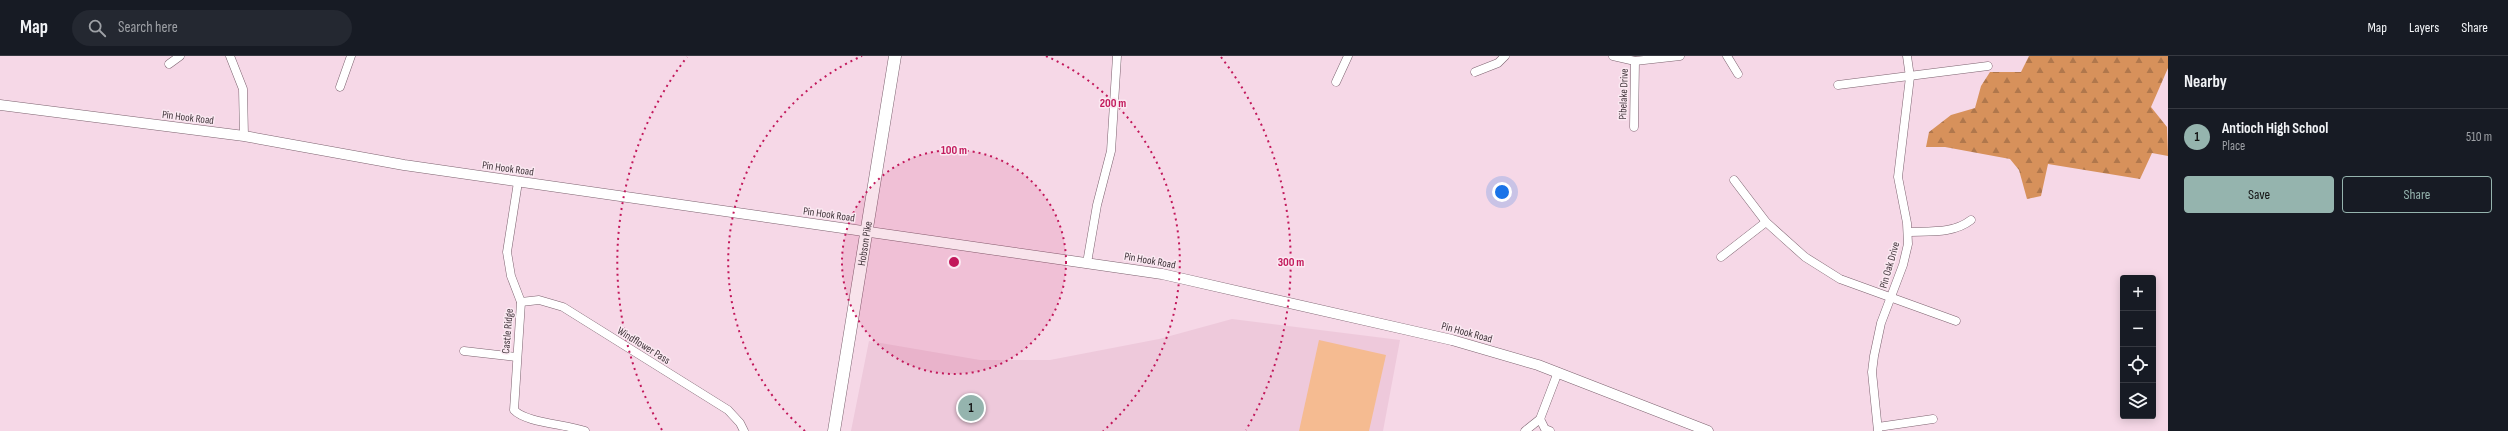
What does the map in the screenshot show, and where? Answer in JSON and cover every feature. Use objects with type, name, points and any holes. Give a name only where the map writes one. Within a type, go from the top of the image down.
[{"type":"main road","name":"Hobson Pike","points":[[834,431],[895,56]]},
{"type":"street","points":[[169,64],[180,56]]},
{"type":"street","points":[[230,56],[243,89],[244,136]]},
{"type":"street","points":[[340,87],[351,56]]},
{"type":"street","points":[[1087,263],[1097,205],[1111,151],[1117,56]]},
{"type":"street","points":[[1336,82],[1348,56]]},
{"type":"street","points":[[1475,72],[1498,63],[1505,56]]},
{"type":"street","points":[[1613,56],[1635,62],[1680,56]]},
{"type":"street","points":[[1727,56],[1738,74]]},
{"type":"street","name":"Pin Oak Drive","points":[[1878,429],[1872,372],[1873,361],[1881,323],[1891,298],[1908,244],[1908,232],[1898,177],[1910,77],[1907,56]]},
{"type":"street","name":"Pibelake Drive","points":[[1634,127],[1635,62]]},
{"type":"street","points":[[1838,85],[1988,66]]},
{"type":"street","name":"Pin Hook Road","points":[[0,105],[244,136],[404,166],[1162,274],[1452,340],[1558,372],[1708,431]]},
{"type":"street","points":[[1734,180],[1766,222],[1805,257],[1840,279],[1956,321]]},
{"type":"street","name":"Castle Ridge","points":[[518,182],[507,252],[511,276],[521,302],[516,356],[514,410],[524,417],[558,423],[585,431]]},
{"type":"street","points":[[1908,232],[1945,231],[1956,228],[1971,220]]},
{"type":"street","points":[[1722,257],[1766,222]]},
{"type":"street","name":"Windflower Pass","points":[[521,302],[539,300],[563,307],[728,410],[740,423],[744,431]]},
{"type":"street","points":[[464,351],[516,356]]},
{"type":"street","points":[[1525,431],[1540,419],[1558,372]]},
{"type":"street","points":[[1540,419],[1545,429],[1550,431]]},
{"type":"street","points":[[1878,429],[1933,419]]},
{"type":"shaded area","points":[[1232,319],[1400,340],[1383,431],[851,431],[869,341],[980,360],[1050,360],[1159,339]]},
{"type":"shaded area","points":[[1319,340],[1386,355],[1369,431],[1299,431]]},
{"type":"green space","points":[[2029,56],[2168,56],[2168,68],[2151,107],[2167,127],[2168,156],[2152,153],[2140,179],[2048,164],[2041,196],[2027,199],[2019,170],[2010,159],[1945,147],[1926,147],[1929,132],[1951,115],[1975,108],[1981,86],[1990,72],[2021,72]]},
{"type":"place","name":"Antioch High School","points":[[971,408]]}]
